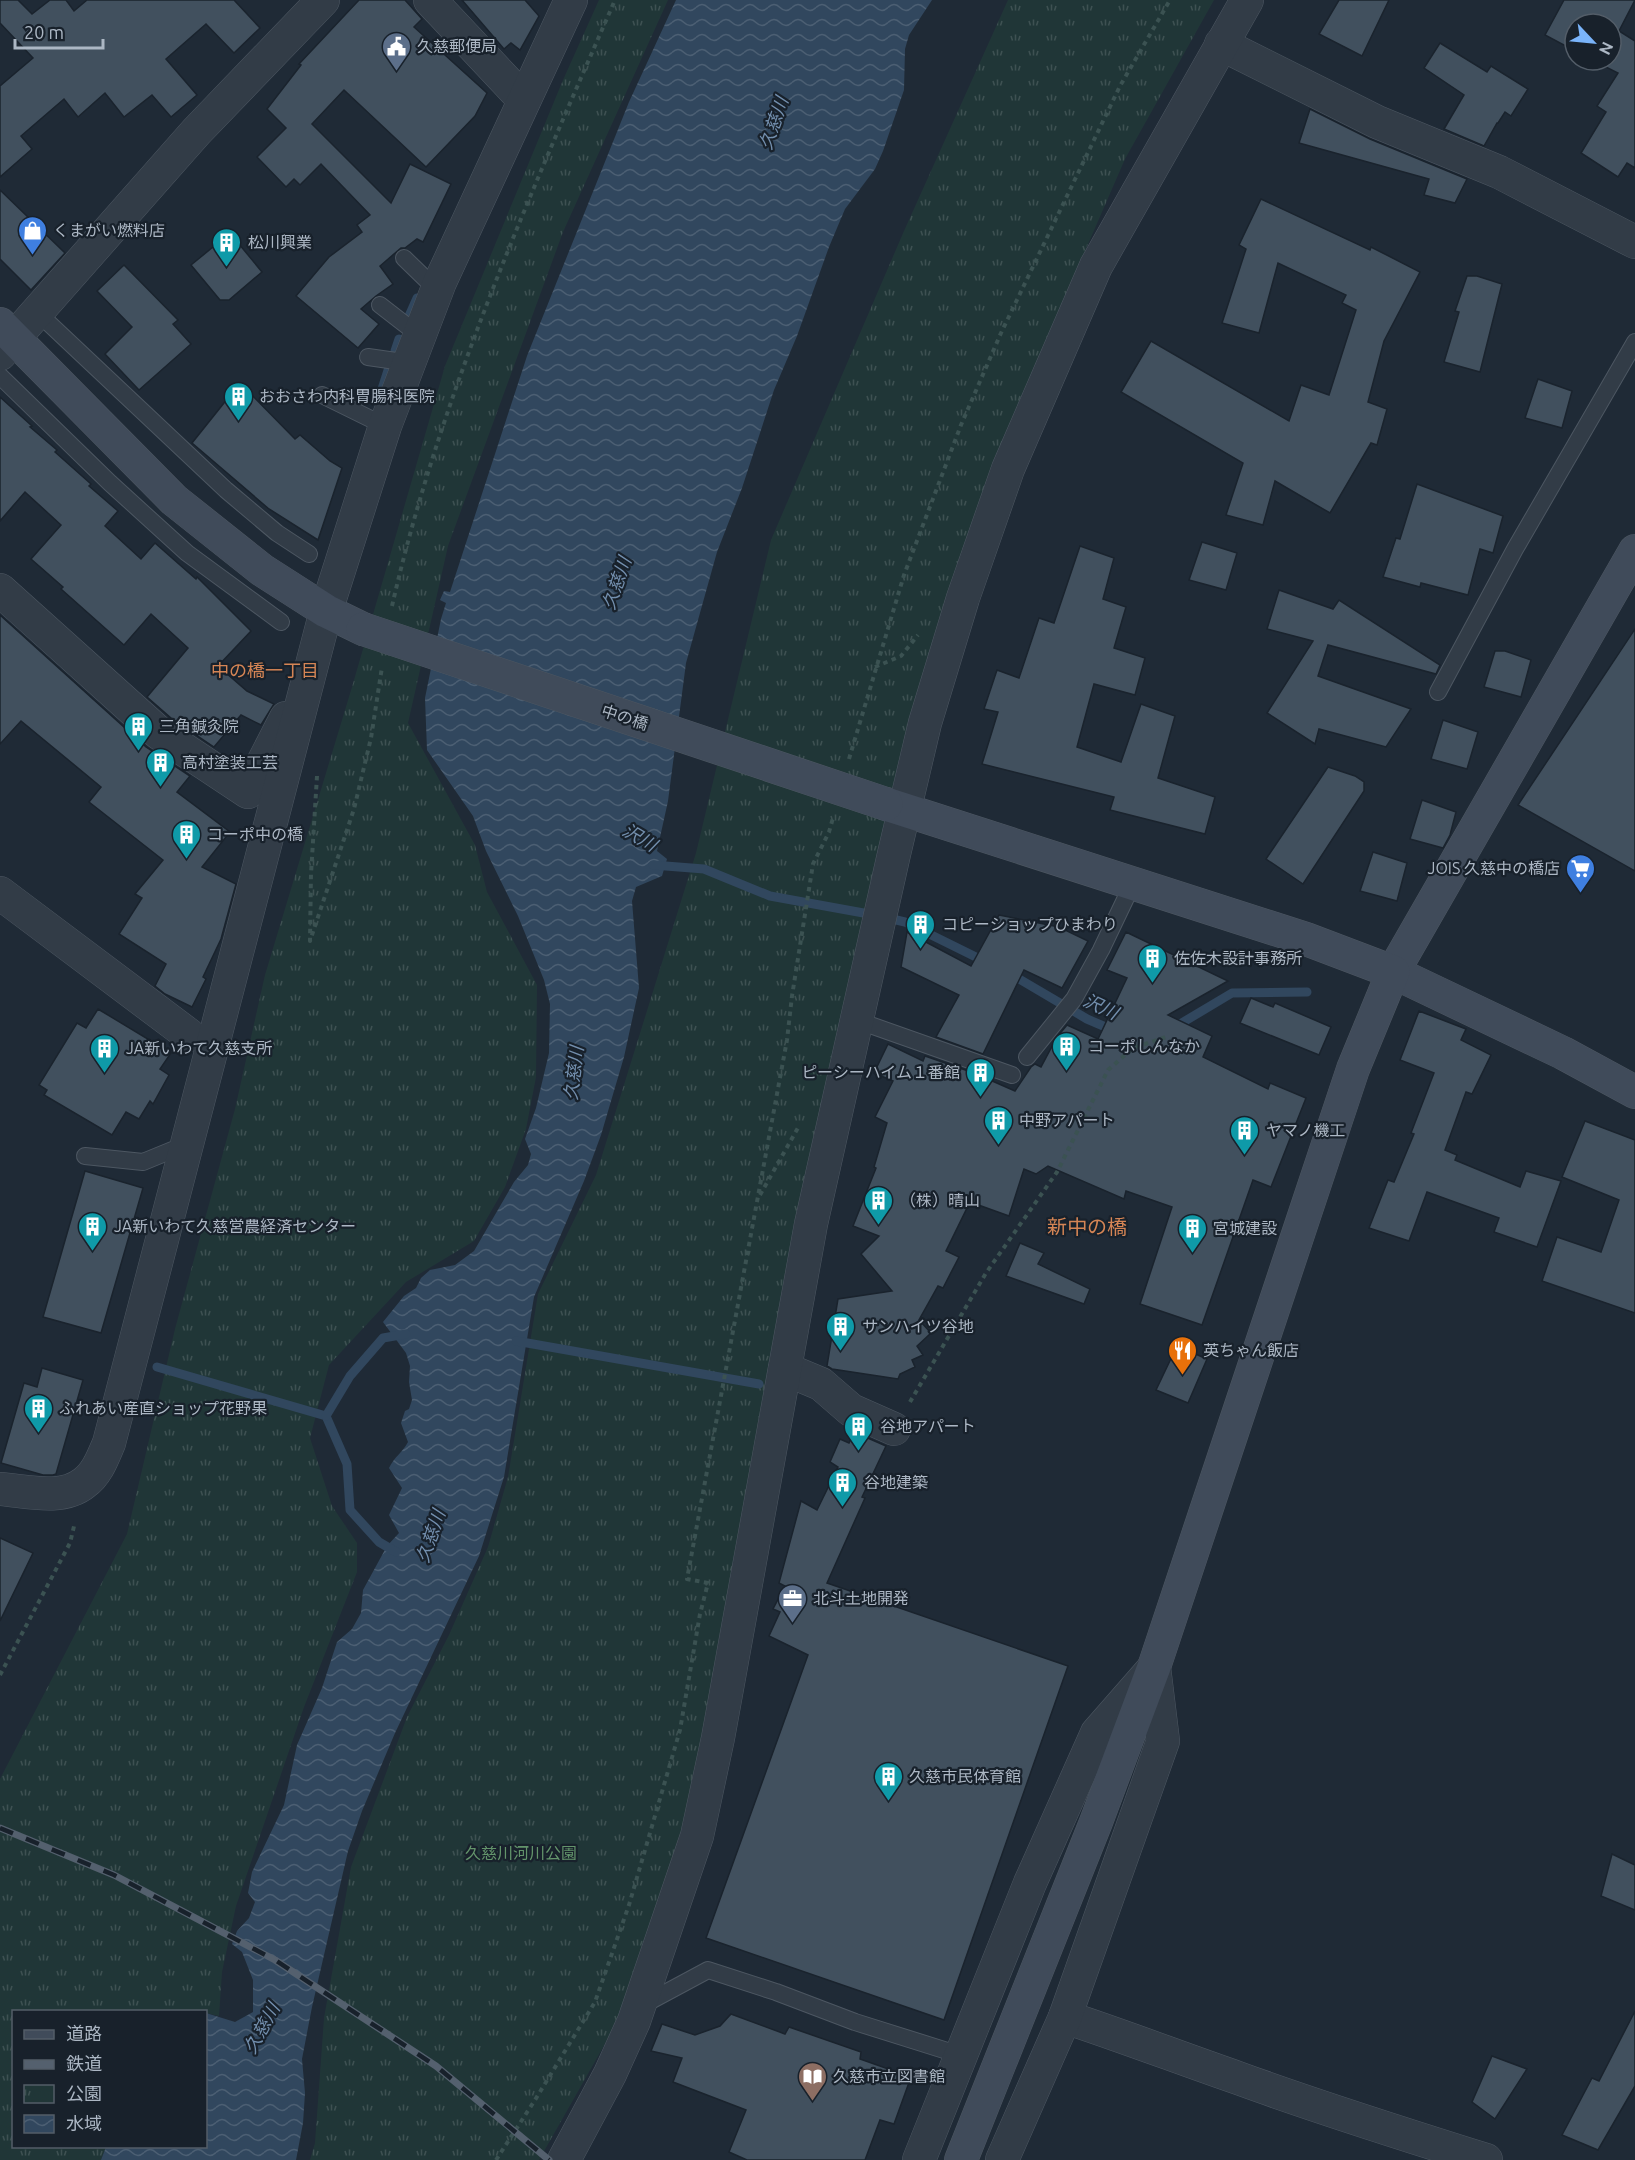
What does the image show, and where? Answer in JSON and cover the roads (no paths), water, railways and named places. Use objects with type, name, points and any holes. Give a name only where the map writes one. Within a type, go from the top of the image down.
[{"type":"street","points":[[5,339],[37,312],[196,132],[323,0]]},
{"type":"street","points":[[430,0],[524,100]]},
{"type":"street","points":[[0,1489],[60,1494],[84,1484],[98,1466],[109,1443],[326,611],[385,426],[437,291],[572,0]]},
{"type":"street","points":[[564,2160],[610,2074],[639,2007],[697,1836],[718,1738],[812,1224],[856,1020],[896,807],[925,723],[956,620],[1008,470],[1096,266],[1247,0]]},
{"type":"street","points":[[1221,44],[1377,122],[1499,172],[1635,242]]},
{"type":"street","name":"中の橋","points":[[5,339],[174,500],[262,570],[326,611],[363,629],[896,807],[1306,939],[1393,972],[1563,1053],[1635,1092]]},
{"type":"street","points":[[961,2160],[1096,1822],[1154,1667],[1353,1070],[1393,972],[1635,551]]},
{"type":"street","points":[[0,590],[159,733],[248,792],[315,657]]},
{"type":"street","points":[[0,893],[189,1035]]},
{"type":"street","points":[[786,1369],[821,1384],[851,1410],[894,1429]]},
{"type":"street","points":[[1002,2160],[1065,2017],[1163,1741],[1154,1667]]},
{"type":"street","points":[[919,2160],[1029,1883],[1097,1733],[1154,1667]]},
{"type":"street","points":[[1065,2017],[1156,2047],[1236,2078],[1370,2124],[1486,2160]]},
{"type":"lane","points":[[404,258],[437,291]]},
{"type":"lane","points":[[368,357],[415,349],[380,305]]},
{"type":"lane","points":[[37,312],[226,490],[277,533],[309,554]]},
{"type":"lane","points":[[1438,692],[1515,549],[1635,342]]},
{"type":"lane","points":[[0,376],[110,483],[187,553],[281,622]]},
{"type":"lane","points":[[322,395],[385,426]]},
{"type":"lane","points":[[1027,1057],[1074,999],[1101,950],[1133,883]]},
{"type":"lane","points":[[856,1020],[1012,1075]]},
{"type":"lane","points":[[85,1156],[143,1162],[188,1143]]},
{"type":"lane","points":[[639,2007],[708,1970],[776,1992],[855,2022],[960,2055]]},
{"type":"water","name":"久慈川","points":[[676,0],[932,0],[909,35],[905,49],[904,90],[883,151],[875,169],[845,209],[829,247],[797,336],[774,390],[742,488],[717,552],[686,663],[668,801],[657,851],[667,859],[662,876],[636,887],[632,901],[639,988],[624,1057],[601,1135],[584,1181],[534,1297],[504,1477],[479,1556],[395,1733],[348,1851],[302,2059],[305,2093],[303,2123],[296,2160],[101,2160],[106,2148],[207,2148],[207,2013],[235,2022],[253,2012],[253,1980],[242,1952],[232,1944],[237,1931],[249,1918],[255,1902],[248,1893],[252,1872],[284,1805],[297,1745],[322,1688],[337,1642],[352,1629],[361,1613],[363,1590],[387,1546],[399,1533],[389,1515],[402,1488],[389,1468],[408,1442],[401,1423],[412,1400],[409,1382],[410,1366],[406,1353],[383,1322],[404,1296],[416,1288],[421,1278],[430,1270],[455,1265],[474,1251],[514,1182],[528,1165],[531,1154],[525,1139],[536,1108],[549,1053],[550,1004],[544,980],[518,916],[486,851],[473,816],[427,750],[425,698],[446,603],[440,600],[444,591],[450,592],[527,356],[629,102]]},
{"type":"waterway","points":[[409,316],[417,298]]},
{"type":"waterway","points":[[395,351],[399,339]]},
{"type":"waterway","points":[[381,392],[389,367]]},
{"type":"waterway","name":"沢川","points":[[653,865],[704,869],[770,896],[869,914]]},
{"type":"waterway","name":"沢川","points":[[892,919],[905,922],[986,962]]},
{"type":"waterway","name":"沢川","points":[[1009,973],[1087,1019],[1115,1031]]},
{"type":"waterway","name":"沢川","points":[[1175,1027],[1232,993],[1307,992]]},
{"type":"waterway","points":[[326,1416],[350,1376],[383,1338],[406,1334]]},
{"type":"waterway","points":[[516,1341],[759,1384]]},
{"type":"waterway","points":[[157,1367],[326,1416],[347,1464],[350,1510],[379,1542],[396,1552]]},
{"type":"railway","points":[[0,1828],[114,1875],[275,1960],[436,2066],[549,2160]]},
{"type":"place","name":"久慈郵便局","points":[[396,72]]},
{"type":"place","name":"くまがい燃料店","points":[[32,256]]},
{"type":"place","name":"松川興業","points":[[227,268]]},
{"type":"place","name":"おおさわ内科胃腸科医院","points":[[238,422]]},
{"type":"place","name":"三角鍼灸院","points":[[138,752]]},
{"type":"place","name":"高村塗装工芸","points":[[161,788]]},
{"type":"place","name":"コーポ中の橋","points":[[186,860]]},
{"type":"place","name":"JOIS 久慈中の橋店","points":[[1581,894]]},
{"type":"place","name":"コピーショップひまわり","points":[[921,950]]},
{"type":"place","name":"佐佐木設計事務所","points":[[1153,984]]},
{"type":"place","name":"コーポしんなか","points":[[1067,1072]]},
{"type":"place","name":"JA新いわて久慈支所","points":[[105,1074]]},
{"type":"place","name":"ピーシーハイム１番館","points":[[981,1098]]},
{"type":"place","name":"中野アパート","points":[[998,1146]]},
{"type":"place","name":"ヤマノ機工","points":[[1245,1156]]},
{"type":"place","name":"（株）晴山","points":[[879,1226]]},
{"type":"place","name":"JA新いわて久慈営農経済センター","points":[[93,1252]]},
{"type":"place","name":"宮城建設","points":[[1192,1254]]},
{"type":"place","name":"サンハイツ谷地","points":[[841,1352]]},
{"type":"place","name":"英ちゃん飯店","points":[[1182,1376]]},
{"type":"place","name":"ふれあい産直ショップ花野果","points":[[38,1434]]},
{"type":"place","name":"谷地アパート","points":[[859,1452]]},
{"type":"place","name":"谷地建築","points":[[843,1508]]},
{"type":"place","name":"北斗土地開発","points":[[792,1624]]},
{"type":"place","name":"久慈市民体育館","points":[[888,1802]]},
{"type":"place","name":"久慈市立図書館","points":[[812,2102]]},
{"type":"district","name":"中の橋一丁目","points":[[265,670]]},
{"type":"district","name":"新中の橋","points":[[1087,1226]]},
{"type":"park label","name":"久慈川河川公園","points":[[521,1853]]}]
